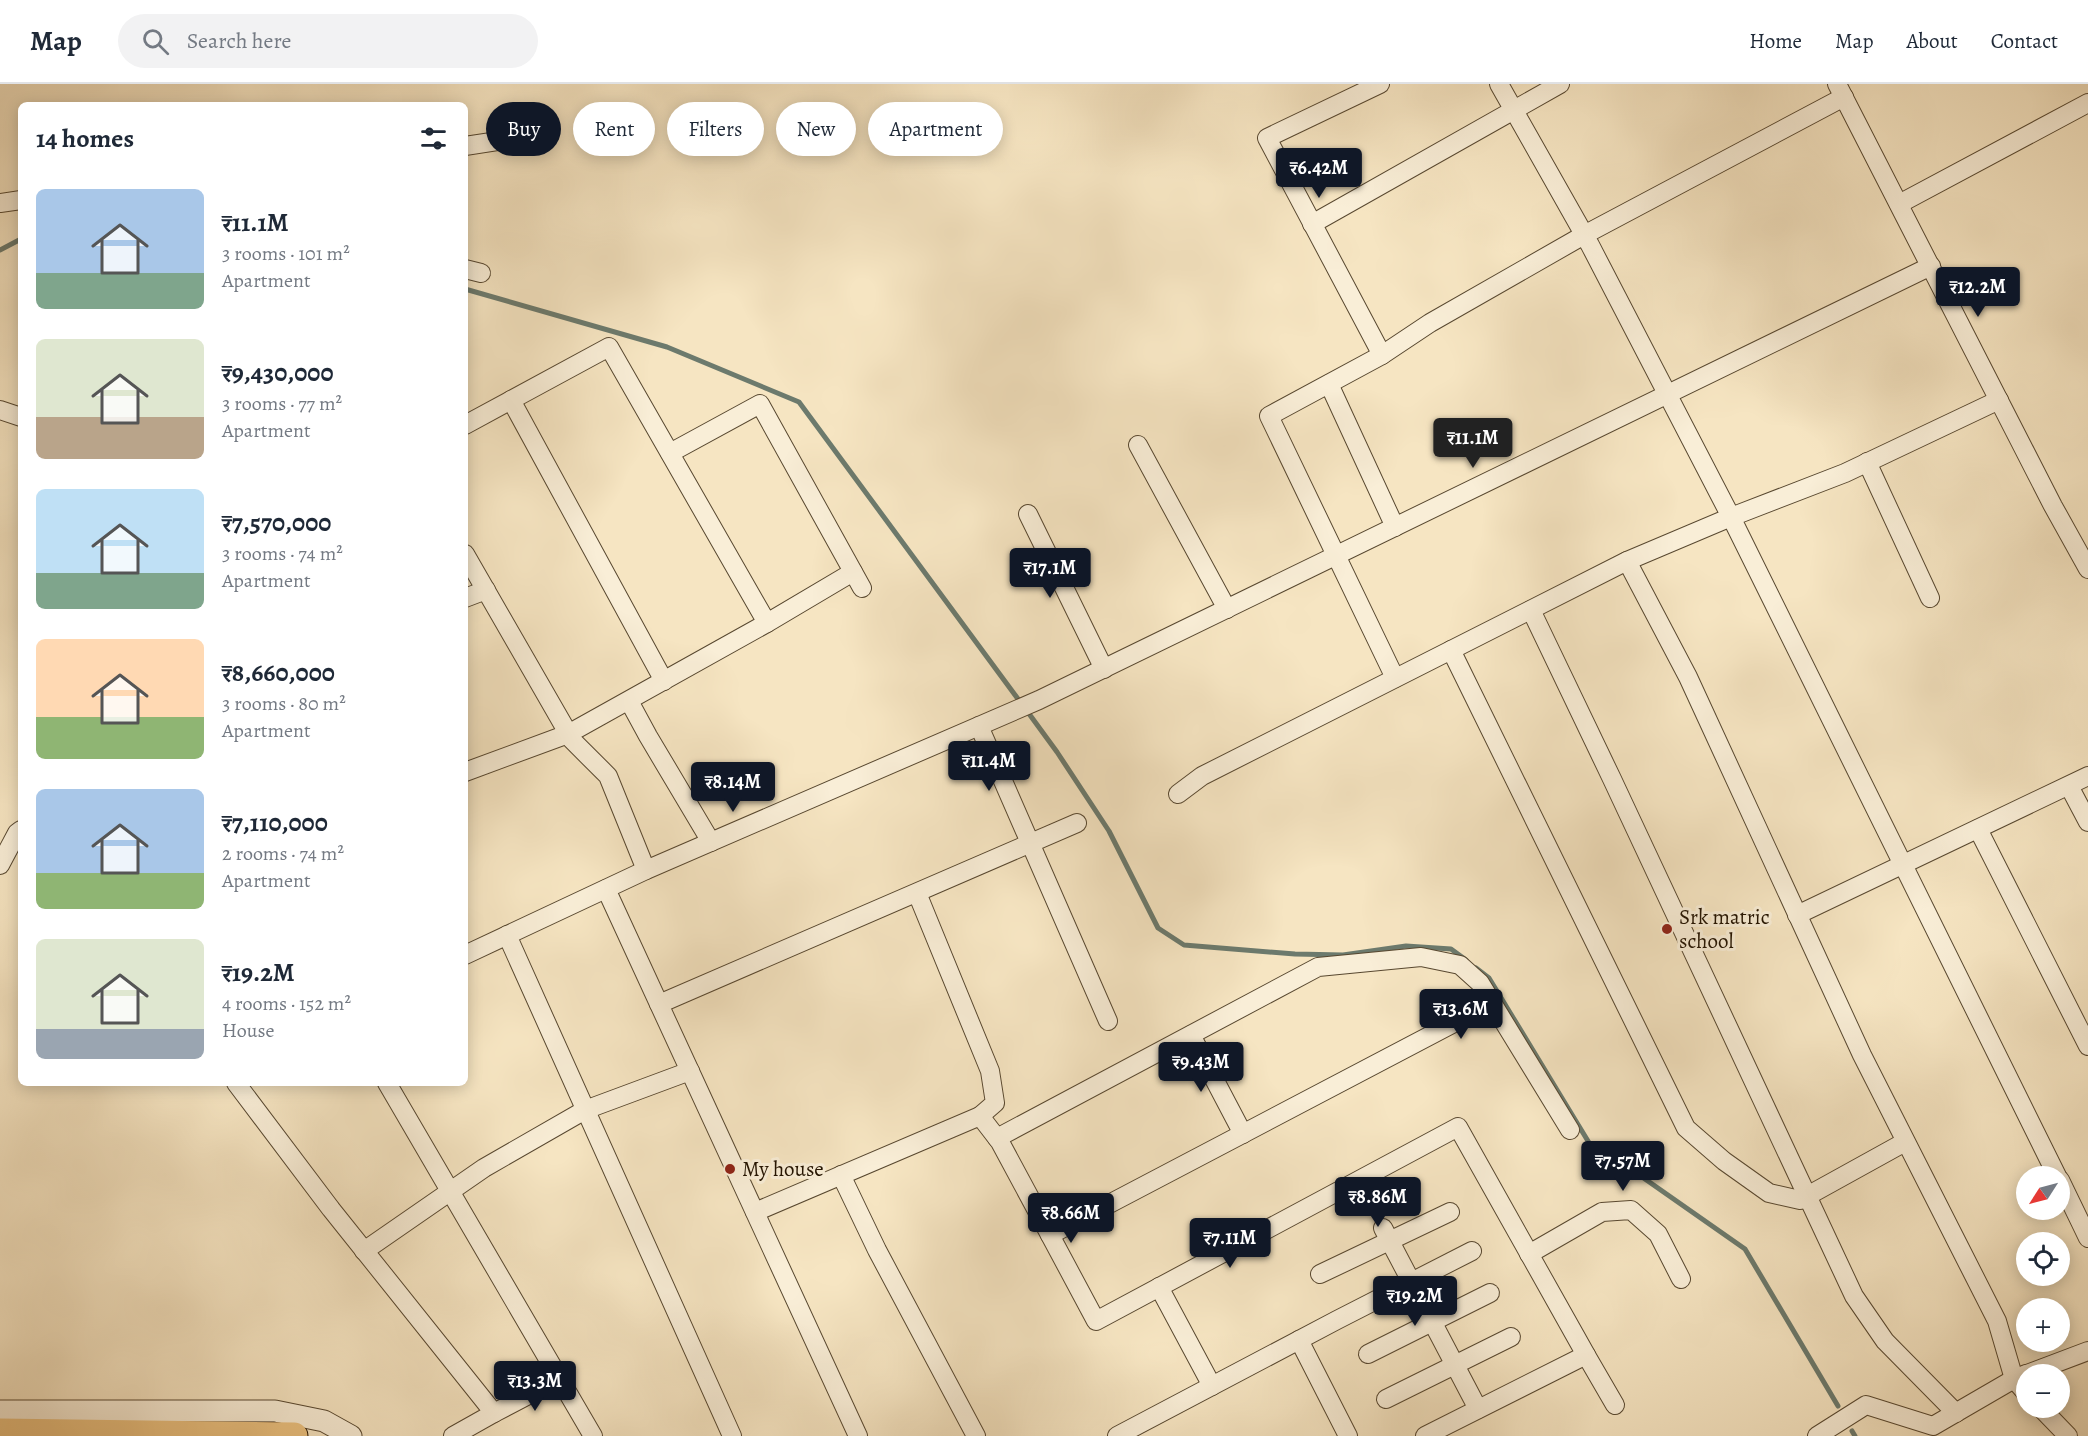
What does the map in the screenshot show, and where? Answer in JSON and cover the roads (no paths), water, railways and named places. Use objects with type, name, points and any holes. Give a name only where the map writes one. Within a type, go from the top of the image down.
[{"type":"main road","points":[[0,1432],[294,1436]]},
{"type":"street","points":[[1380,84],[1267,138],[1382,355]]},
{"type":"street","points":[[1499,84],[1584,235],[1731,517],[2052,1166]]},
{"type":"street","points":[[1312,224],[1560,84]]},
{"type":"street","points":[[1395,678],[1269,416],[1382,355],[1430,322],[1840,91],[2053,506],[2088,569]]},
{"type":"street","points":[[1899,204],[2088,103]]},
{"type":"street","points":[[468,146],[486,143]]},
{"type":"street","points":[[0,203],[18,200]]},
{"type":"street","points":[[468,954],[646,870],[1024,707],[1931,266]]},
{"type":"street","points":[[468,422],[609,347],[767,623]]},
{"type":"street","points":[[1329,384],[1395,527]]},
{"type":"street","points":[[511,400],[664,681]]},
{"type":"street","points":[[1178,794],[1202,776],[1627,561],[1731,517],[1845,473],[1999,400]]},
{"type":"street","points":[[670,453],[760,404],[862,588]]},
{"type":"street","points":[[0,410],[18,416]]},
{"type":"street","points":[[1138,445],[1227,609]]},
{"type":"street","points":[[1867,462],[1930,598]]},
{"type":"street","points":[[1028,514],[1104,669]]},
{"type":"street","points":[[468,559],[568,734],[608,776],[646,870]]},
{"type":"street","points":[[1627,561],[1688,677],[1862,1055],[2017,1364]]},
{"type":"street","points":[[468,771],[568,734],[767,623],[853,572]]},
{"type":"street","points":[[468,597],[486,590]]},
{"type":"street","points":[[1531,610],[1854,1296],[1885,1341],[1956,1413]]},
{"type":"street","points":[[1450,650],[1686,1128],[1724,1161],[1769,1193],[1800,1200],[1905,1142]]},
{"type":"street","points":[[629,700],[711,842]]},
{"type":"street","points":[[979,726],[1108,1021]]},
{"type":"street","points":[[1797,915],[2088,776]]},
{"type":"street","points":[[2069,786],[2088,822]]},
{"type":"street","points":[[659,1004],[1077,823]]},
{"type":"street","points":[[1978,828],[2088,1046]]},
{"type":"street","points":[[0,865],[18,832]]},
{"type":"street","points":[[606,889],[858,1436]]},
{"type":"street","points":[[755,1212],[980,1116],[995,1103],[990,1071],[917,893]]},
{"type":"street","points":[[507,935],[732,1436]]},
{"type":"street","points":[[997,1138],[1318,967],[1420,957],[1460,965],[1480,983],[1570,1130]]},
{"type":"street","points":[[1050,1235],[1492,1003]]},
{"type":"street","points":[[1191,1035],[1243,1134]]},
{"type":"street","points":[[364,1251],[484,1168],[585,1110],[690,1071]]},
{"type":"street","points":[[238,1086],[364,1251],[494,1413]]},
{"type":"street","points":[[389,1086],[593,1436]]},
{"type":"street","points":[[980,1116],[997,1138],[1096,1321],[1458,1127],[1615,1405]]},
{"type":"street","points":[[841,1175],[877,1250],[976,1436]]},
{"type":"street","points":[[2070,1201],[2088,1238]]},
{"type":"street","points":[[1529,1254],[1602,1212],[1631,1209],[1658,1234],[1681,1279]]},
{"type":"street","points":[[1320,1274],[1386,1235],[1450,1212]]},
{"type":"street","points":[[1386,1235],[1478,1409]]},
{"type":"street","points":[[1117,1436],[1472,1251]]},
{"type":"street","points":[[1159,1287],[1212,1386]]},
{"type":"street","points":[[1368,1354],[1490,1293]]},
{"type":"street","points":[[1386,1399],[1511,1337]]},
{"type":"street","points":[[1299,1340],[1348,1436]]},
{"type":"street","points":[[2054,1364],[2088,1351]]},
{"type":"street","points":[[1425,1436],[1586,1354]]},
{"type":"street","points":[[453,1436],[559,1378]]},
{"type":"street","points":[[1817,1436],[1866,1406],[1933,1426],[2016,1379]]},
{"type":"street","points":[[0,1411],[275,1411],[324,1421],[351,1436]]},
{"type":"street","points":[[2051,1418],[2068,1436]]},
{"type":"waterway","points":[[0,250],[18,241]]},
{"type":"waterway","points":[[468,290],[667,347],[799,402],[1021,703]]},
{"type":"waterway","points":[[1027,711],[1109,831],[1158,928],[1184,945],[1295,954],[1343,955],[1406,946],[1451,949],[1466,960]]},
{"type":"waterway","points":[[1476,968],[1489,978],[1591,1146],[1615,1158],[1745,1249],[1838,1406]]},
{"type":"waterway","points":[[1852,1431],[1855,1436]]},
{"type":"place","name":"Srk matric school","points":[[1667,929]]},
{"type":"place","name":"My house","points":[[730,1169]]}]
